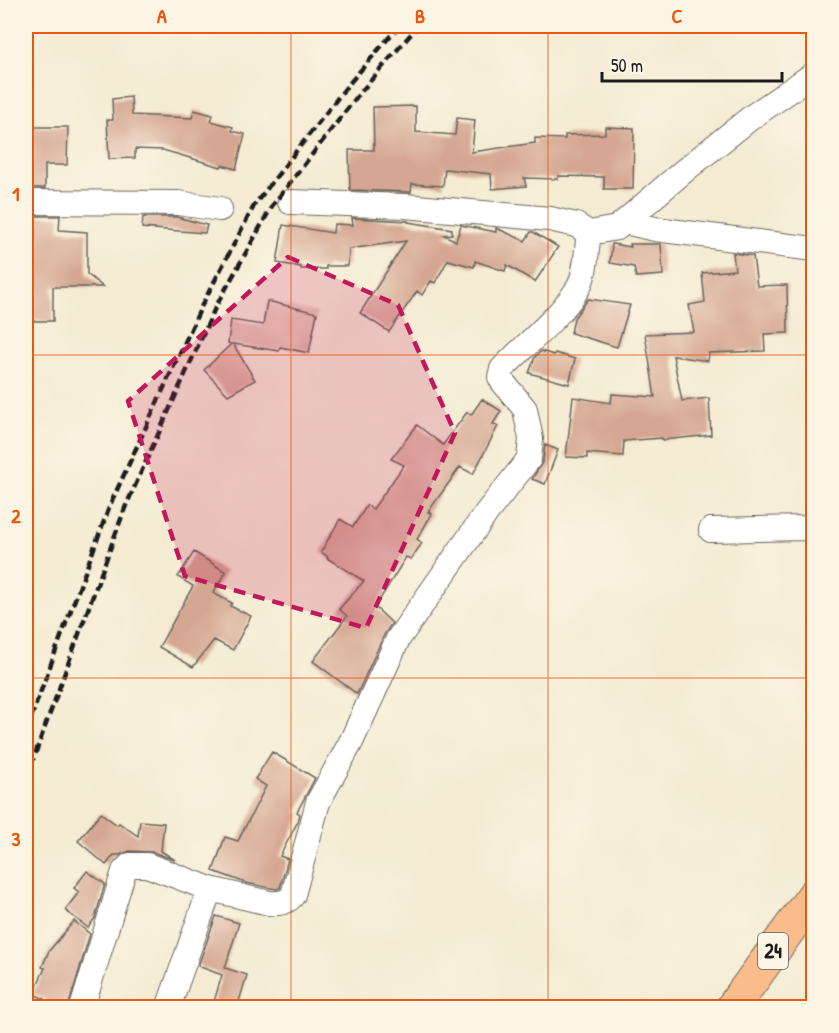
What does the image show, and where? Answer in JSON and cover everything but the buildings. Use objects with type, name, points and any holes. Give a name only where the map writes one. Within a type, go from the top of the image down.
[{"type":"highway","name":"24","points":[[732,1008],[813,895]]},
{"type":"street","points":[[290,202],[405,206],[550,219],[576,225],[589,233],[612,230],[625,222],[693,163],[753,116],[813,74]]},
{"type":"street","points":[[26,202],[178,203],[220,208]]},
{"type":"street","points":[[625,222],[655,229],[813,249]]},
{"type":"street","points":[[82,1008],[124,871],[136,864],[147,865],[210,889],[270,903],[278,904],[290,899],[293,895],[318,802],[351,742],[398,639],[487,512],[529,459],[531,439],[525,410],[502,381],[500,377],[502,369],[564,306],[578,287],[582,277],[589,233]]},
{"type":"street","points":[[711,530],[808,528],[813,530]]},
{"type":"street","points":[[168,1008],[210,889]]},
{"type":"highlighted area","points":[[288,257],[398,305],[455,433],[366,628],[185,576],[128,401]]},
{"type":"railway","points":[[26,731],[110,505],[202,305],[255,204],[347,86],[399,26]]},
{"type":"railway","points":[[26,779],[125,508],[215,308],[272,206],[359,94],[418,26]]}]
